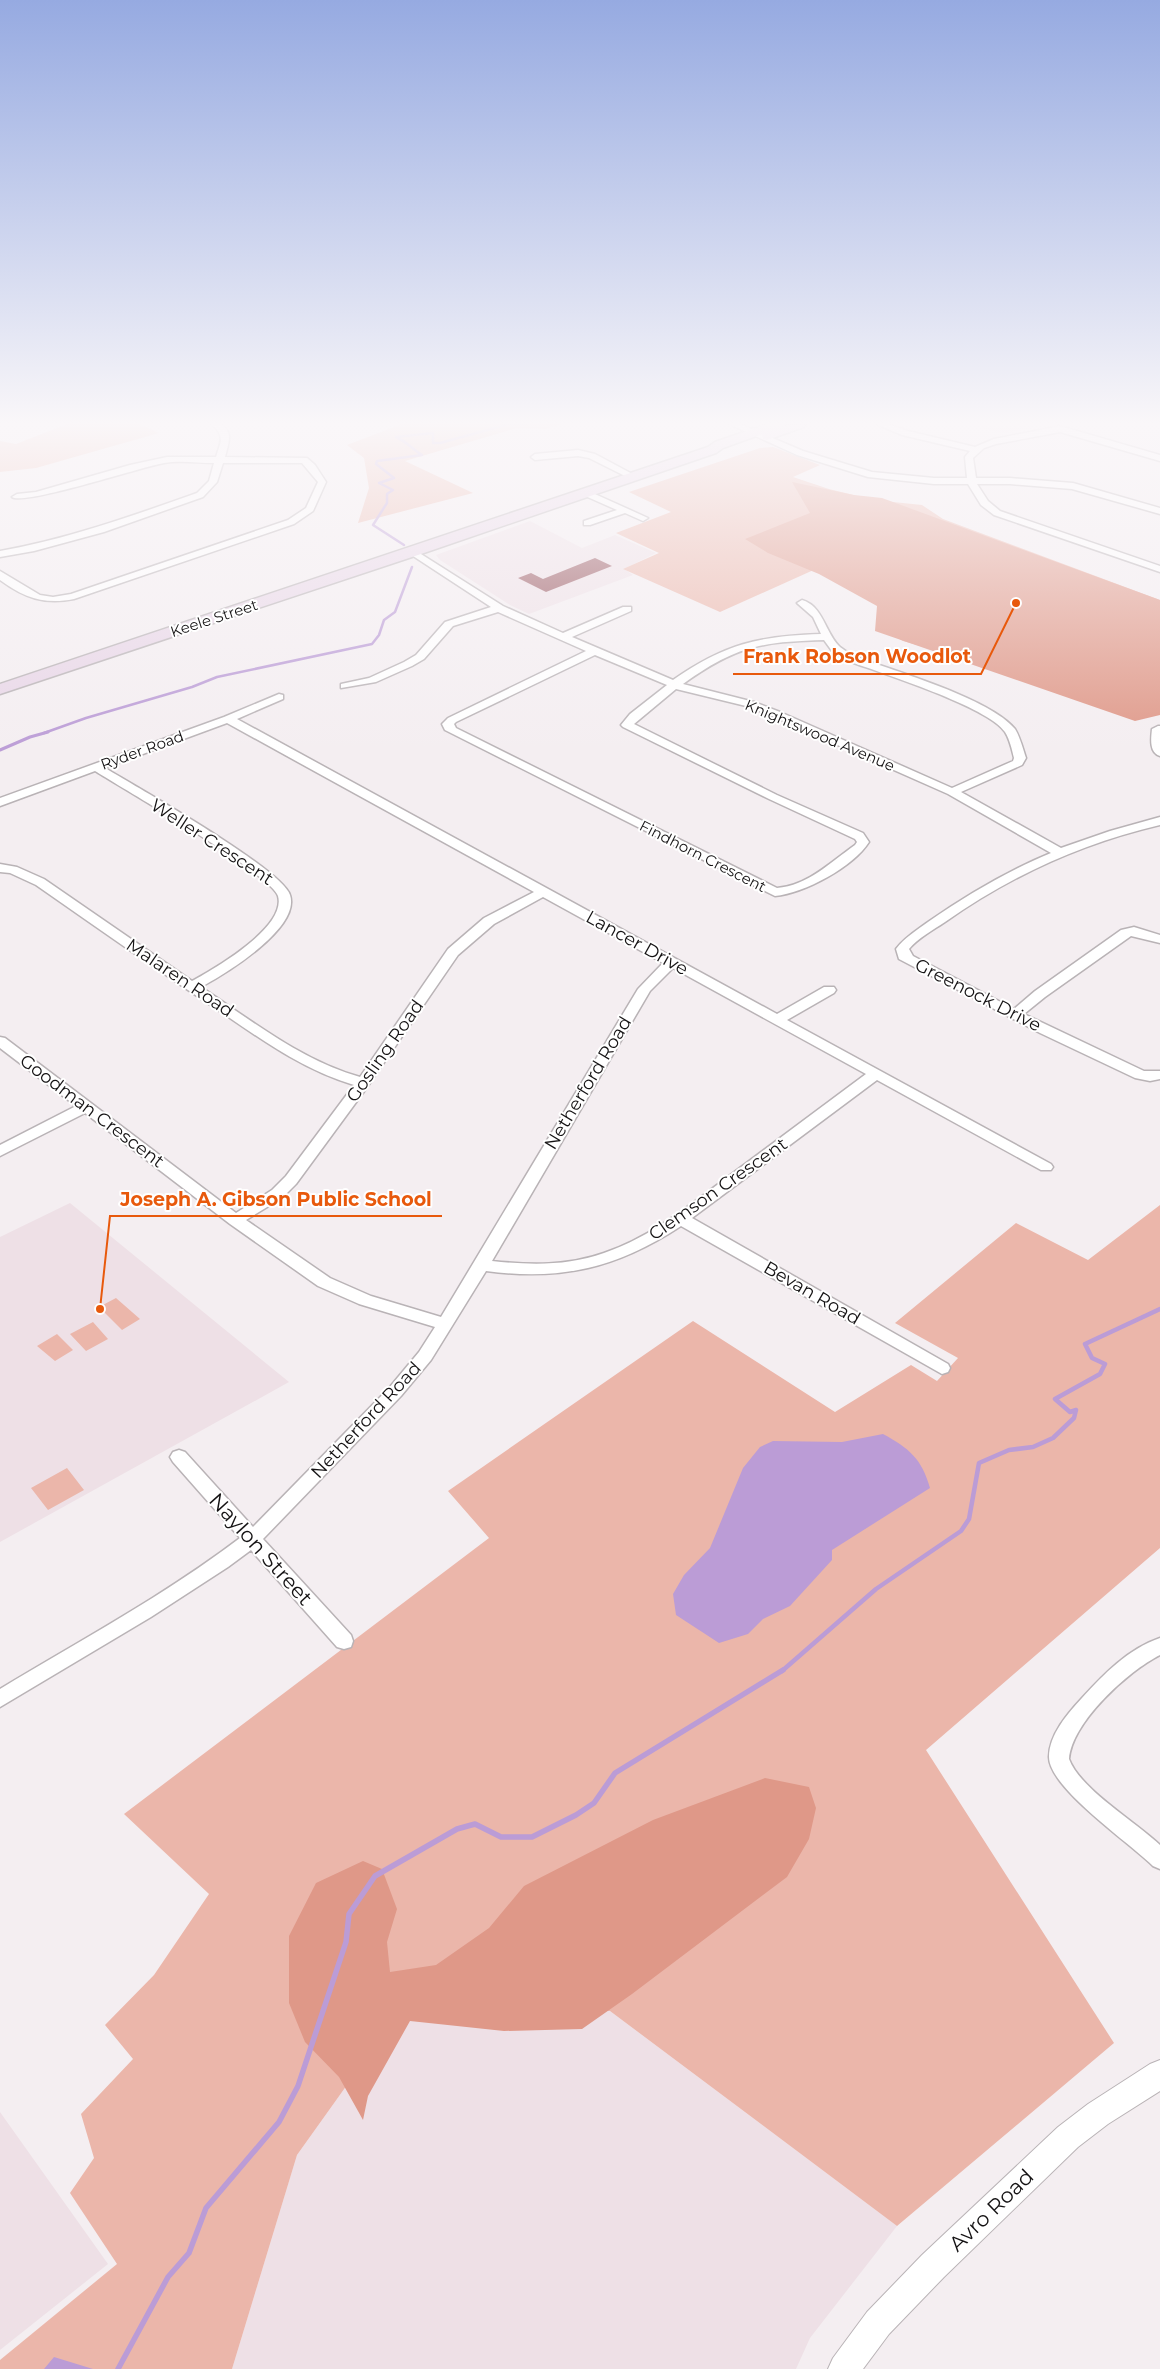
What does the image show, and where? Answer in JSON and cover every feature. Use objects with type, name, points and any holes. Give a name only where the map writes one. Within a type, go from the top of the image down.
[{"type":"main road","name":"Keele Street","points":[[0,689],[464,535]]},
{"type":"street","points":[[0,554],[34,548],[84,535]]},
{"type":"street","points":[[0,574],[4,579],[38,598],[54,601],[74,596],[254,535]]},
{"type":"street","points":[[1058,535],[1160,569]]},
{"type":"street","name":"Knightswood Avenue","points":[[413,552],[499,608],[675,686],[750,704],[776,714],[952,792],[1061,853]]},
{"type":"street","points":[[802,603],[818,616],[827,637],[836,649],[852,659],[980,707],[1002,722],[1011,732],[1020,758],[1018,764],[952,792]]},
{"type":"street","points":[[345,686],[372,680],[408,664],[420,657],[449,624],[499,608]]},
{"type":"street","points":[[564,637],[627,609]]},
{"type":"street","points":[[675,686],[711,661],[762,641],[827,637]]},
{"type":"street","name":"Findhorn Crescent","points":[[594,651],[452,720],[448,724],[451,730],[775,892],[793,891],[859,848],[863,842],[859,836],[764,793],[627,725],[634,716],[675,686]]},
{"type":"street","name":"Ryder Road","points":[[2,800],[96,768],[228,719],[279,697]]},
{"type":"street","name":"Lancer Drive","points":[[228,719],[1046,1167]]},
{"type":"street","points":[[1158,729],[1156,742],[1160,753]]},
{"type":"street","name":"Weller Crescent","points":[[96,768],[245,860],[279,886],[284,895],[281,913],[265,934],[241,957],[192,988]]},
{"type":"street","name":"Greenock Drive","points":[[1157,825],[1061,853],[980,893],[906,944],[902,949],[904,956],[908,959],[1140,1075],[1150,1077],[1160,1074]]},
{"type":"street","name":"Malaren Road","points":[[0,868],[13,870],[40,882],[192,988],[306,1062],[347,1079],[363,1083]]},
{"type":"street","name":"Gosling Road","points":[[235,1220],[277,1194],[291,1180],[363,1083],[460,944],[488,921],[543,892]]},
{"type":"street","points":[[1016,1014],[1040,994],[1126,933],[1134,931],[1160,939]]},
{"type":"street","name":"Netherford Road","points":[[0,1699],[144,1612],[222,1562],[252,1539],[395,1392],[426,1356],[482,1265],[627,1016],[645,989],[665,970],[670,961]]},
{"type":"street","points":[[777,1020],[829,990]]},
{"type":"street","name":"Goodman Crescent","points":[[0,1041],[235,1220],[333,1287],[365,1300],[444,1324]]},
{"type":"street","name":"Clemson Crescent","points":[[482,1265],[525,1271],[563,1270],[598,1262],[660,1234],[877,1073]]},
{"type":"street","points":[[0,1151],[86,1106]]},
{"type":"street","name":"Bevan Road","points":[[681,1219],[942,1368]]},
{"type":"street","name":"Naylon Street","points":[[179,1457],[344,1641]]},
{"type":"street","points":[[1160,1646],[1147,1652],[1119,1672],[1080,1713],[1061,1744],[1059,1761],[1067,1778],[1085,1796],[1128,1829],[1160,1860]]},
{"type":"street","name":"Avro Road","points":[[844,2369],[878,2324],[933,2266],[1068,2137],[1098,2114],[1160,2074]]},
{"type":"shaded area","points":[[493,535],[556,535],[582,548],[615,535],[656,553],[624,569],[633,575],[529,614],[510,605],[440,560],[436,555]]},
{"type":"shaded area","points":[[619,535],[985,535],[1160,600],[1160,711],[1145,710],[903,641],[878,627],[879,600],[818,568],[720,612],[623,569],[659,553]]},
{"type":"shaded area","points":[[756,535],[982,535],[1160,600],[1160,715],[1135,721],[875,631],[877,606],[819,574],[768,553],[745,539]]},
{"type":"shaded area","points":[[70,1203],[289,1382],[0,1542],[0,1237]]},
{"type":"shaded area","points":[[1160,1205],[1160,1548],[926,1750],[1114,2043],[897,2226],[610,2011],[407,2001],[297,2155],[232,2369],[0,2369],[0,2360],[117,2264],[70,2193],[94,2158],[81,2114],[133,2059],[105,2025],[154,1975],[209,1894],[124,1814],[489,1538],[448,1491],[693,1321],[835,1412],[911,1365],[937,1381],[958,1358],[895,1323],[1016,1223],[1088,1260]]},
{"type":"shaded area","points":[[116,1298],[140,1319],[122,1330],[99,1307]]},
{"type":"shaded area","points":[[93,1322],[108,1339],[86,1351],[70,1334]]},
{"type":"shaded area","points":[[57,1334],[73,1350],[55,1361],[37,1346]]},
{"type":"shaded area","points":[[883,1434],[900,1444],[913,1455],[923,1469],[930,1488],[832,1550],[832,1560],[790,1606],[763,1619],[748,1634],[719,1643],[676,1615],[673,1594],[684,1575],[710,1548],[743,1468],[760,1447],[773,1441],[842,1442]]},
{"type":"shaded area","points":[[67,1468],[84,1490],[48,1510],[31,1488]]},
{"type":"shaded area","points":[[765,1778],[809,1787],[816,1808],[809,1839],[787,1877],[632,1994],[582,2029],[504,2031],[410,2021],[368,2096],[363,2120],[339,2077],[305,2042],[289,2003],[289,1936],[316,1883],[363,1861],[382,1869],[397,1909],[387,1942],[390,1972],[436,1965],[489,1928],[524,1886],[653,1820]]},
{"type":"shaded area","points":[[407,2001],[610,2011],[897,2226],[810,2338],[796,2369],[232,2369],[297,2155]]},
{"type":"shaded area","points":[[0,2112],[108,2264],[0,2350]]},
{"type":"shaded area","points":[[54,2357],[93,2369],[44,2369]]},
{"type":"building","points":[[595,558],[612,566],[546,592],[518,578],[531,573],[543,579]]},
{"type":"waterway","points":[[388,535],[404,545]]},
{"type":"waterway","points":[[44,733],[86,718],[192,687],[217,677],[372,644],[379,635],[384,620],[395,612],[412,567]]},
{"type":"waterway","points":[[0,750],[30,737],[48,732]]},
{"type":"waterway","points":[[782,1671],[876,1589],[961,1531],[969,1519],[979,1463],[1009,1450],[1033,1447],[1053,1438],[1074,1418],[1076,1410],[1070,1412],[1055,1399],[1100,1374],[1105,1364],[1092,1358],[1085,1344],[1160,1309]]},
{"type":"waterway","points":[[118,2369],[168,2277],[189,2253],[206,2208],[279,2122],[298,2086],[346,1942],[349,1914],[375,1876],[457,1829],[475,1824],[501,1837],[532,1837],[576,1815],[594,1803],[615,1773],[783,1670]]},
{"type":"place","name":"Frank Robson Woodlot","points":[[1016,603]]},
{"type":"place","name":"Joseph A. Gibson Public School","points":[[100,1309]]}]
